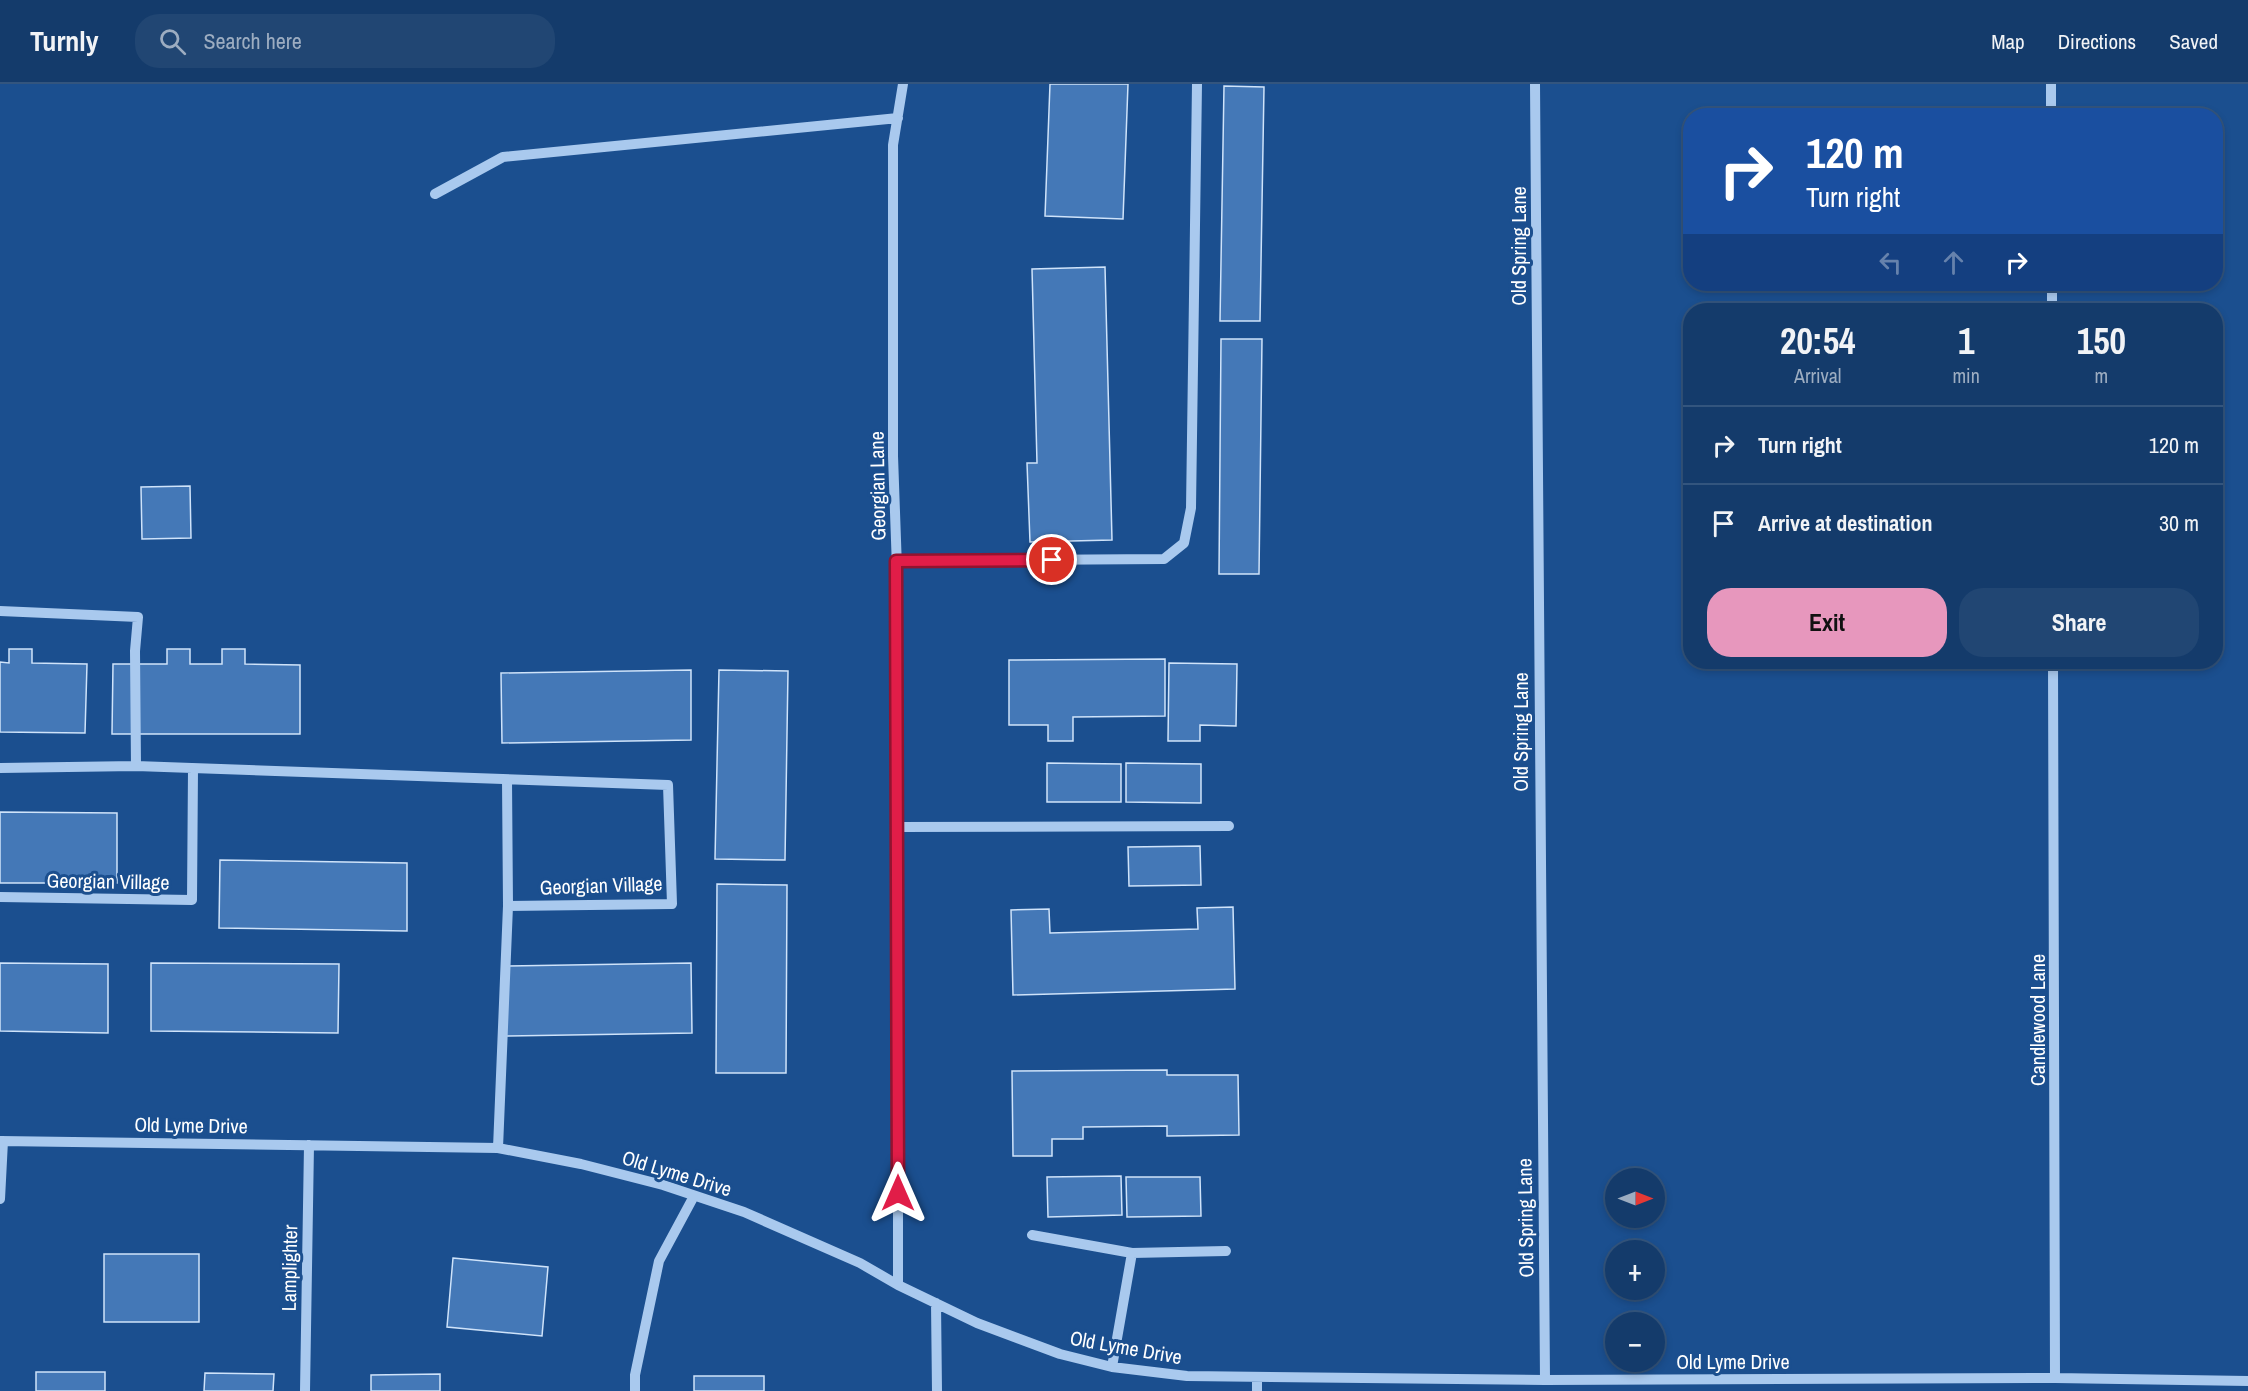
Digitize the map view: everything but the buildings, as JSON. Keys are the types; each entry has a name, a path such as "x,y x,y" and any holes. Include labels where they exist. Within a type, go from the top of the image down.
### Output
{"street":[{"name":"Georgian Lane","path":"898,1285 894,145 903,84"},
{"path":"896,561 1164,560 1184,543 1191,508 1197,84"},
{"name":"Old Spring Lane","path":"1535,84 1545,1380"},
{"path":"2051,84 2051,108"},
{"path":"435,194 503,157 898,118"},
{"path":"0,611 138,617 135,651 136,766"},
{"name":"Candlewood Lane","path":"2054,669 2055,1378"},
{"name":"Georgian Village","path":"0,768 136,766 668,785 672,904 508,906"},
{"name":"Georgian Village","path":"0,897 192,900 193,769"},
{"path":"498,1148 508,906 507,780"},
{"path":"898,827 1228,826"},
{"path":"0,1199 1,1141"},
{"name":"Old Lyme Drive","path":"1,1141 498,1148 581,1164 744,1212 822,1244 898,1285 977,1323 1060,1354 1112,1366 1187,1376 1545,1380 2055,1378 2248,1381"},
{"name":"Lamplighter","path":"305,1391 309,1145"},
{"path":"635,1391 635,1375 659,1261 694,1196"},
{"path":"1032,1235 1132,1253 1226,1251"},
{"path":"1112,1366 1132,1253"},
{"path":"936,1303 937,1391"},
{"path":"1257,1377 1257,1391"}],"route":[{"path":"898,1193 898,596 896,561 1052,560"}]}
